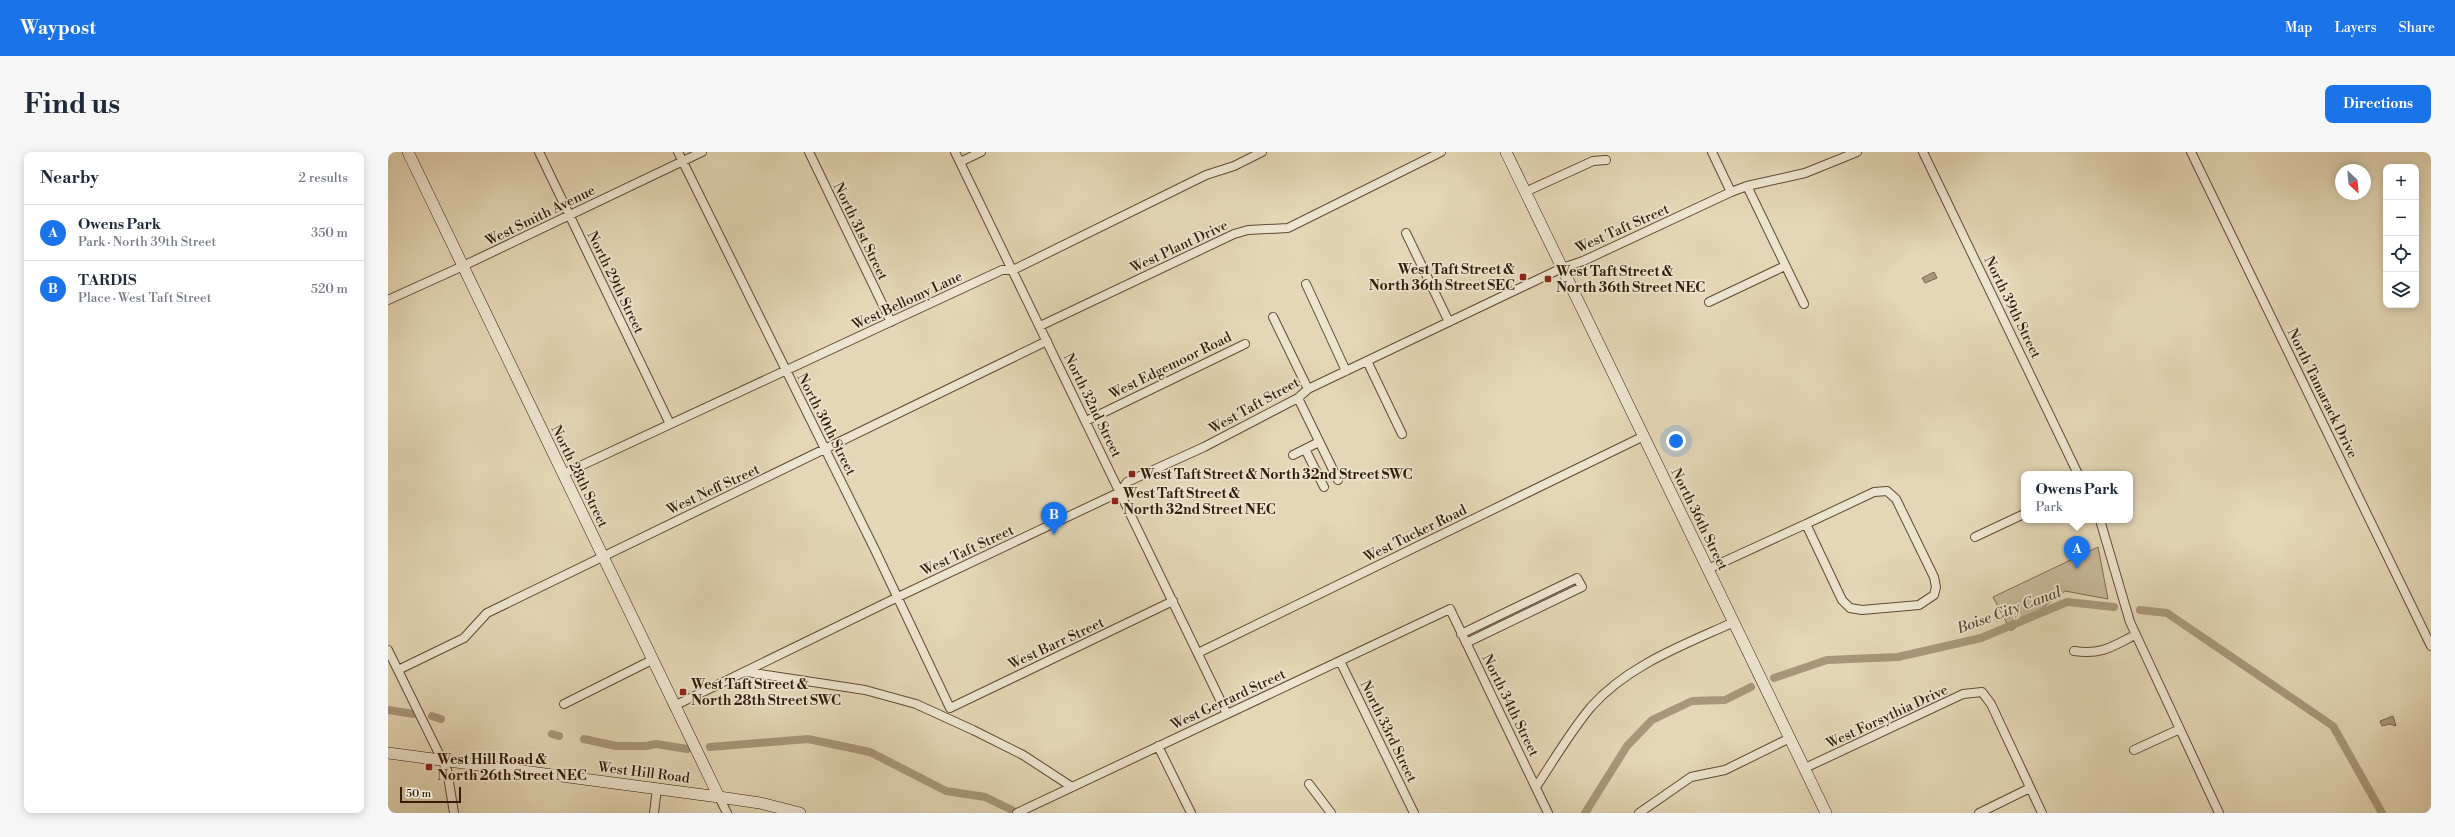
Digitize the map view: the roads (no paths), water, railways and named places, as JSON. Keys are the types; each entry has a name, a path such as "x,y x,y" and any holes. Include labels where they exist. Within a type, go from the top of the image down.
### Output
{"street":[{"name":"North 28th Street","path":"408,152 674,706 727,813"},
{"name":"North 29th Street","path":"539,152 670,424"},
{"name":"North 30th Street","path":"678,152 898,597 950,708"},
{"name":"West Smith Avenue","path":"388,300 570,216 702,152"},
{"name":"North 31st Street","path":"809,152 891,322"},
{"name":"North 32nd Street","path":"955,152 1228,714"},
{"path":"960,162 981,152"},
{"name":"West Bellomy Lane","path":"563,474 1002,270 1013,270 1206,175 1234,166 1262,152"},
{"name":"West Plant Drive","path":"1040,326 1234,234 1248,230 1288,228 1441,152"},
{"name":"North 36th Street","path":"1506,152 1826,813"},
{"path":"1712,152 1731,192"},
{"name":"West Taft Street","path":"674,706 747,672 898,597 1120,492 1127,482 1204,447 1298,398 1308,389 1562,268 1583,261 1731,192 1748,186 1804,173 1858,152"},
{"name":"North 39th Street","path":"1923,152 2077,471"},
{"name":"North Tamarack Drive","path":"2191,152 2431,646"},
{"path":"1525,192 1593,161 1606,160"},
{"path":"1748,186 1804,304"},
{"path":"1406,233 1449,322"},
{"path":"1709,302 1786,266"},
{"path":"1306,284 1346,371"},
{"path":"1273,317 1308,389"},
{"name":"West Neff Street","path":"398,670 464,638 487,613 602,556 826,450 1047,341"},
{"name":"West Edgemoor Road","path":"1086,421 1245,344"},
{"path":"1367,361 1402,434"},
{"path":"1298,398 1338,480"},
{"name":"West Tucker Road","path":"1198,653 1644,436"},
{"path":"1292,455 1319,442"},
{"path":"1305,449 1324,487"},
{"path":"1708,570 1874,492 1887,490 1896,499 1934,577 1936,587 1934,595 1919,605 1862,610 1850,608 1842,600 1806,524"},
{"path":"1975,537 2021,515"},
{"path":"2101,523 2123,603 2135,635 2219,813"},
{"path":"1461,634 1577,578 1582,587 1466,643"},
{"name":"West Barr Street","path":"950,708 1173,601"},
{"name":"North 34th Street","path":"1450,609 1548,813"},
{"name":"West Gerrard Street","path":"1017,813 1450,609"},
{"path":"1536,788 1575,727 1592,706 1620,681 1656,658 1734,622"},
{"path":"2074,651 2092,653 2135,635"},
{"path":"388,650 447,770 454,813"},
{"path":"564,704 652,660"},
{"name":"North 33rd Street","path":"1340,661 1414,813"},
{"path":"747,672 865,690 916,704 1023,756 1072,787"},
{"name":"West Forsythia Drive","path":"1805,768 1963,694 1982,692 1989,700 2030,788"},
{"path":"946,718 950,708"},
{"path":"2134,750 2180,729"},
{"path":"1639,813 1691,777 1725,770 1790,738"},
{"path":"1158,746 1191,813"},
{"name":"West Hill Road","path":"388,753 719,797 760,803 800,813"},
{"path":"1309,784 1331,813"},
{"path":"654,813 657,788"},
{"path":"1979,813 2030,788 2042,813"}],"waterway":[{"name":"Boise City Canal","path":"1774,678 1827,660 1898,657 1981,638 2067,602 2114,607"},
{"name":"Boise City Canal","path":"2140,610 2167,613 2333,726 2382,813"},
{"name":"Boise City Canal","path":"1585,813 1627,746 1652,720 1692,701 1725,700 1751,687"},
{"name":"Boise City Canal","path":"388,710 414,714"},
{"name":"Boise City Canal","path":"432,716 441,719"},
{"name":"Boise City Canal","path":"552,734 559,736"},
{"name":"Boise City Canal","path":"584,739 616,746 646,746 656,744 687,749"},
{"name":"Boise City Canal","path":"710,747 808,739 870,752 946,791 985,797 1012,810"}],"place":[{"name":"West Taft Street & North 36th Street SEC","path":"1523,277"},
{"name":"West Taft Street & North 36th Street NEC","path":"1548,279"},
{"name":"West Taft Street & North 32nd Street SWC","path":"1132,474"},
{"name":"West Taft Street & North 32nd Street NEC","path":"1115,501"},
{"name":"TARDIS","path":"1054,535"},
{"name":"Owens Park","path":"2077,569"},
{"name":"West Taft Street & North 28th Street SWC","path":"683,692"},
{"name":"West Hill Road & North 26th Street NEC","path":"429,767"}]}
